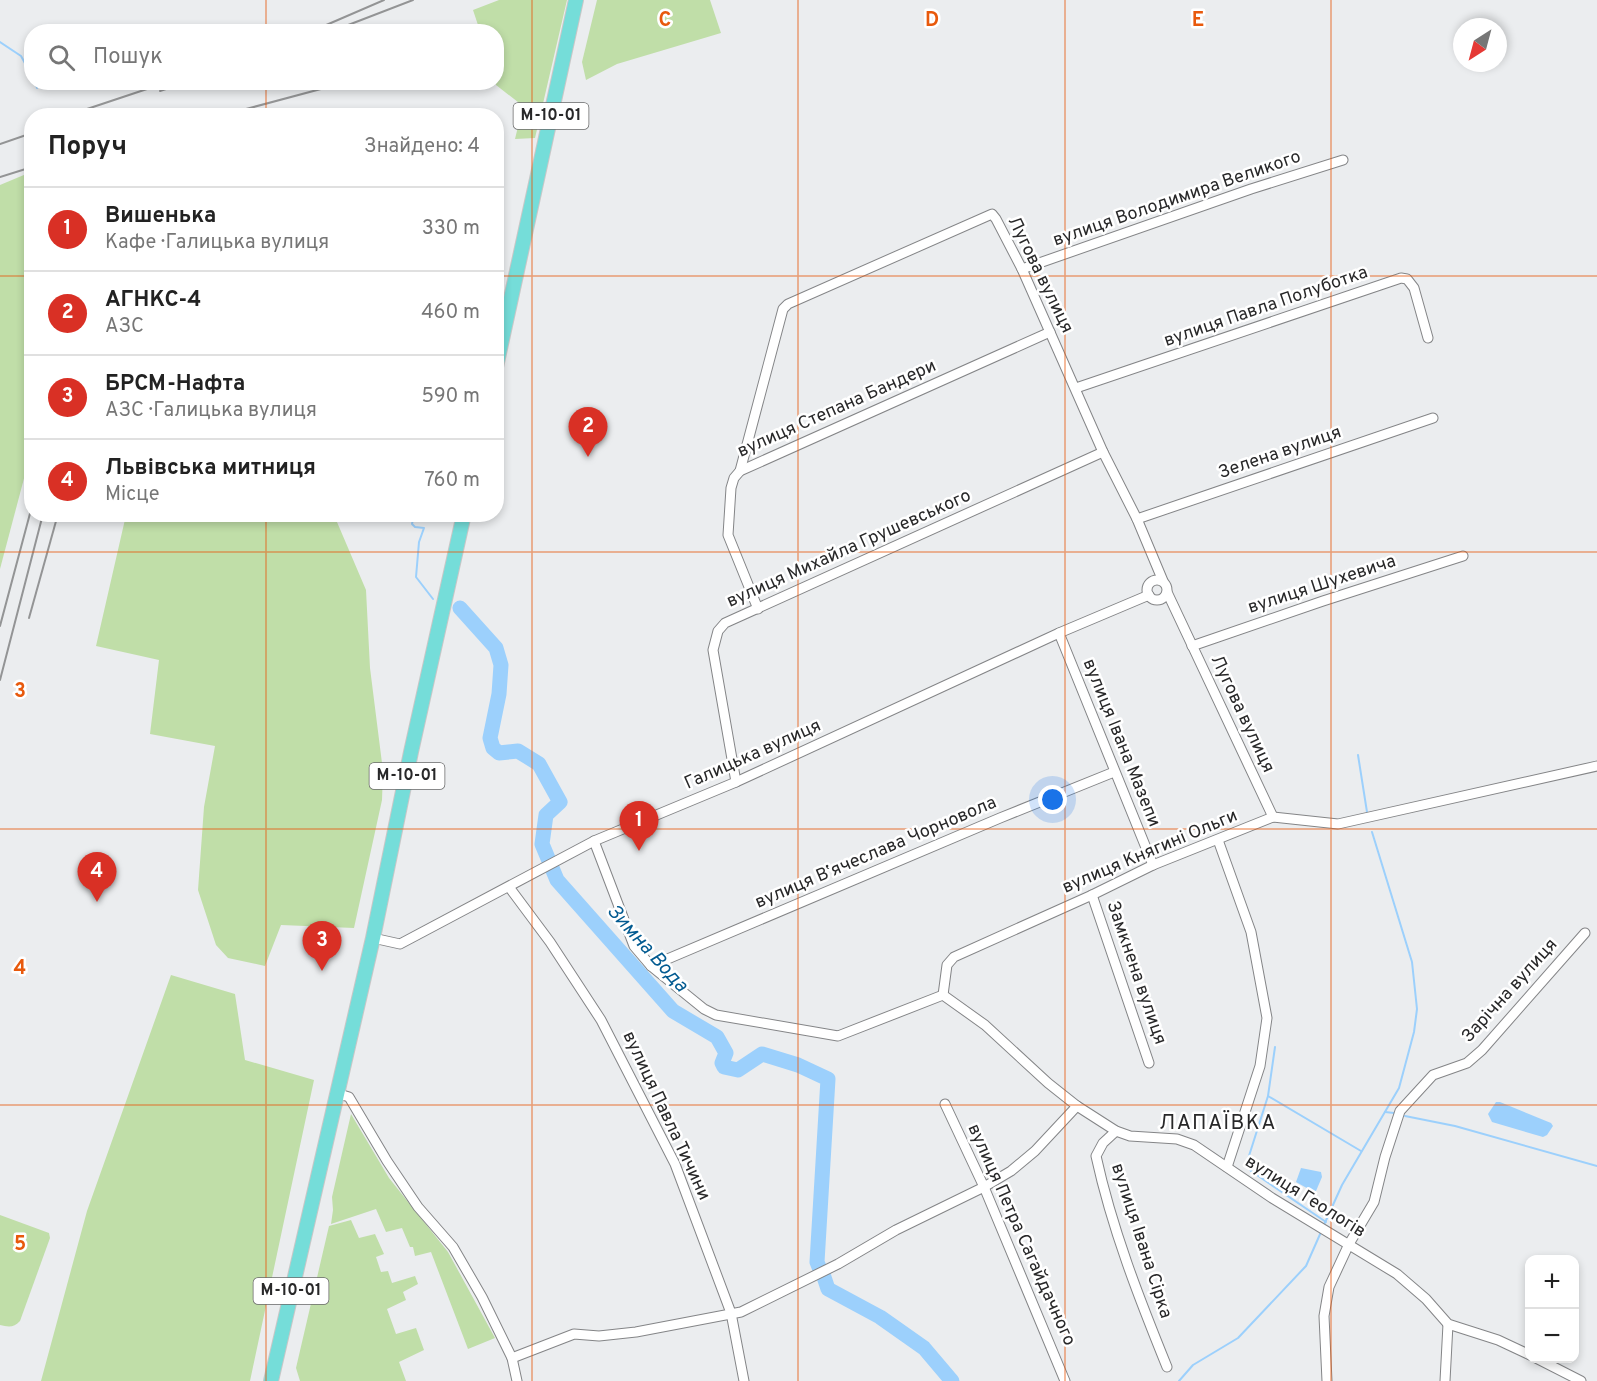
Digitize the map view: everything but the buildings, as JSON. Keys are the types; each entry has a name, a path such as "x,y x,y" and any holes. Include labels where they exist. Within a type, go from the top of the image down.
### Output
{"highway":[{"name":"М-10-01","path":"504,330 576,0"},
{"name":"М-10-01","path":"271,1381 373,938 411,752 462,522"}],"street":[{"name":"вулиця Володимира Великого","path":"1022,269 1251,189 1342,160"},
{"name":"Лугова вулиця","path":"740,471 783,309 788,304 992,214 1022,269 1103,452 1137,519 1163,582"},
{"name":"вулиця Павла Полуботка","path":"1076,388 1401,278 1407,279 1414,288 1428,338"},
{"name":"вулиця Степана Бандери","path":"758,609 728,536 731,488 734,478 740,471 1050,332"},
{"name":"Зелена вулиця","path":"1137,519 1433,418"},
{"name":"вулиця Михайла Грушевського","path":"736,782 713,650 718,631 725,623 1103,452"},
{"name":"вулиця Шухевича","path":"1192,646 1463,556"},
{"path":"1155,580 1163,582 1167,592 1159,599 1149,595 1148,588 1152,582 1155,580"},
{"name":"Лугова вулиця","path":"1167,592 1273,817"},
{"name":"Галицька вулиця","path":"373,938 400,944 594,841 736,782 1059,633 1149,595"},
{"name":"вулиця Івана Мазепи","path":"1059,633 1152,865"},
{"name":"вулиця Княгині Ольги","path":"943,994 947,965 954,957 1092,895 1152,865 1273,817 1338,824 1597,766"},
{"name":"вулиця Вʼячеслава Чорновола","path":"651,966 1114,772"},
{"path":"1218,840 1251,932 1266,1018 1260,1066 1227,1167"},
{"path":"594,841 634,946 651,966 704,1009 716,1015 838,1036 943,994"},
{"name":"вулиця Павла Тичини","path":"509,887 550,942 614,1043 675,1164 731,1313 744,1381"},
{"name":"Замкнена вулиця","path":"1092,895 1149,1062"},
{"name":"Зарічна вулиця","path":"1327,1381 1324,1316 1329,1287 1349,1244 1374,1202 1394,1123 1406,1102 1433,1075 1467,1063 1482,1050 1585,933"},
{"name":"вулиця Геологів","path":"943,994 985,1024 1026,1063 1077,1106 1116,1131 1130,1136 1177,1139 1194,1145 1272,1198 1398,1274 1426,1299 1448,1324"},
{"path":"336,1093 349,1097 387,1161 418,1207 453,1246 483,1297 513,1358 517,1381"},
{"name":"вулиця Петра Сагайдачного","path":"945,1104 984,1187 1065,1381"},
{"path":"513,1358 574,1334 598,1336 636,1332 741,1312 810,1278 896,1230 984,1187 1020,1165 1077,1106"},
{"name":"вулиця Івана Сірка","path":"1116,1131 1103,1143 1096,1156 1120,1241 1167,1367"},
{"path":"1445,1381 1448,1324 1498,1340 1525,1353"},
{"path":"1544,1363 1581,1381"}],"green space":[{"path":"499,0 567,0 535,138 515,139 523,106 502,90 504,24 478,24 473,10"},
{"path":"597,0 710,0 721,33 617,64 586,80 582,62"},
{"path":"24,175 24,478 0,569 0,185"},
{"path":"124,522 337,522 366,590 370,668 383,771 382,800 354,928 281,925 265,966 228,958 216,945 198,890 204,807 215,746 150,734 159,660 96,646"},
{"path":"171,975 235,994 245,1060 314,1080 250,1381 41,1381 87,1211"},
{"path":"351,1114 389,1178 448,1252 495,1338 468,1349 431,1252 415,1256 413,1247 410,1247 402,1228 386,1232 376,1209 331,1224 332,1197"},
{"path":"0,1215 49,1233 50,1238 20,1321 11,1326 0,1325"},
{"path":"351,1220 359,1238 375,1234 384,1254 376,1257 381,1272 388,1271 392,1283 415,1276 418,1284 403,1292 406,1300 387,1309 396,1334 416,1328 424,1350 399,1362 406,1381 300,1381 296,1368 329,1226"}],"water":[{"path":"1496,1102 1551,1123 1553,1126 1543,1137 1492,1122 1488,1114"},
{"path":"1301,1168 1321,1172 1322,1177 1316,1191 1296,1182"}],"waterway":[{"path":"0,42 21,56 24,61"},
{"path":"412,522 415,527 424,528 419,542 416,577 433,599"},
{"name":"Зимна Вода","path":"460,608 496,648 501,665 499,694 490,738 493,748 499,753 518,751 539,764 560,802 546,815 542,844 557,880 673,1011 717,1037 726,1053 722,1063 724,1067 738,1070 762,1054 798,1065 828,1079 817,1262 819,1267"},
{"path":"1358,755 1367,812"},
{"path":"1323,1227 1342,1185 1399,1088 1414,1032 1417,1009 1412,962 1372,832"},
{"path":"1275,1047 1268,1096 1248,1159 1248,1167 1326,1222"},
{"path":"1268,1096 1361,1151"},
{"path":"1385,1112 1394,1113"},
{"path":"1405,1116 1455,1126 1597,1166"},
{"path":"1179,1381 1193,1365 1238,1338 1306,1266 1321,1232"},
{"name":"Зимна Вода","path":"824,1277 828,1289 880,1317 924,1348 952,1381"}],"railway":[{"path":"328,24 384,0"},
{"path":"351,24 413,0"},
{"path":"90,108 144,90"},
{"path":"250,108 317,90"},
{"path":"0,144 24,136"},
{"path":"0,177 24,170"},
{"path":"0,626 28,522"},
{"path":"0,680 41,522"},
{"path":"29,618 56,522"}],"place":[{"name":"АГНКС-4","path":"588,457"},
{"name":"Вишенька","path":"639,851"},
{"name":"Львівська митниця","path":"97,902"},
{"name":"БРСМ-Нафта","path":"322,971"}],"district":[{"name":"ЛАПАЇВКА","path":"1218,1123"}]}
